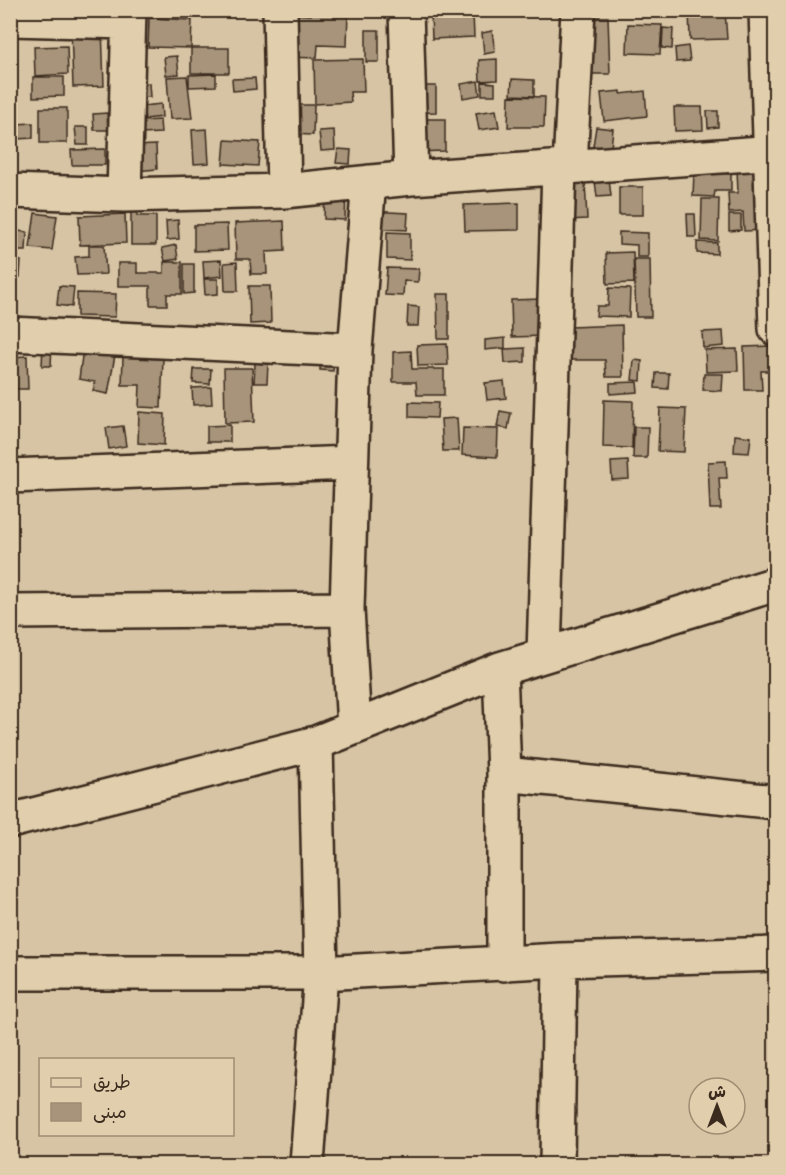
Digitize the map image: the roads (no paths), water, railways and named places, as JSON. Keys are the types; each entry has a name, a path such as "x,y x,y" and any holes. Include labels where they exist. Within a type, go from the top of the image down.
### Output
{"street":[{"path":"280,10 284,191"},
{"path":"406,10 411,178"},
{"path":"544,654 565,167 578,10"},
{"path":"766,10 776,329"},
{"path":"10,19 129,16 124,195"},
{"path":"10,191 124,195 284,191 411,178 772,152"},
{"path":"354,727 347,609 351,463 355,350 369,182"},
{"path":"10,334 355,350"},
{"path":"10,476 351,463"},
{"path":"10,821 316,743 500,669 776,584"},
{"path":"10,612 347,609"},
{"path":"500,669 504,774 504,964"},
{"path":"307,1164 321,974 316,743"},
{"path":"504,774 776,802"},
{"path":"10,973 321,974 560,960 776,954"},
{"path":"557,1164 560,960"}]}
